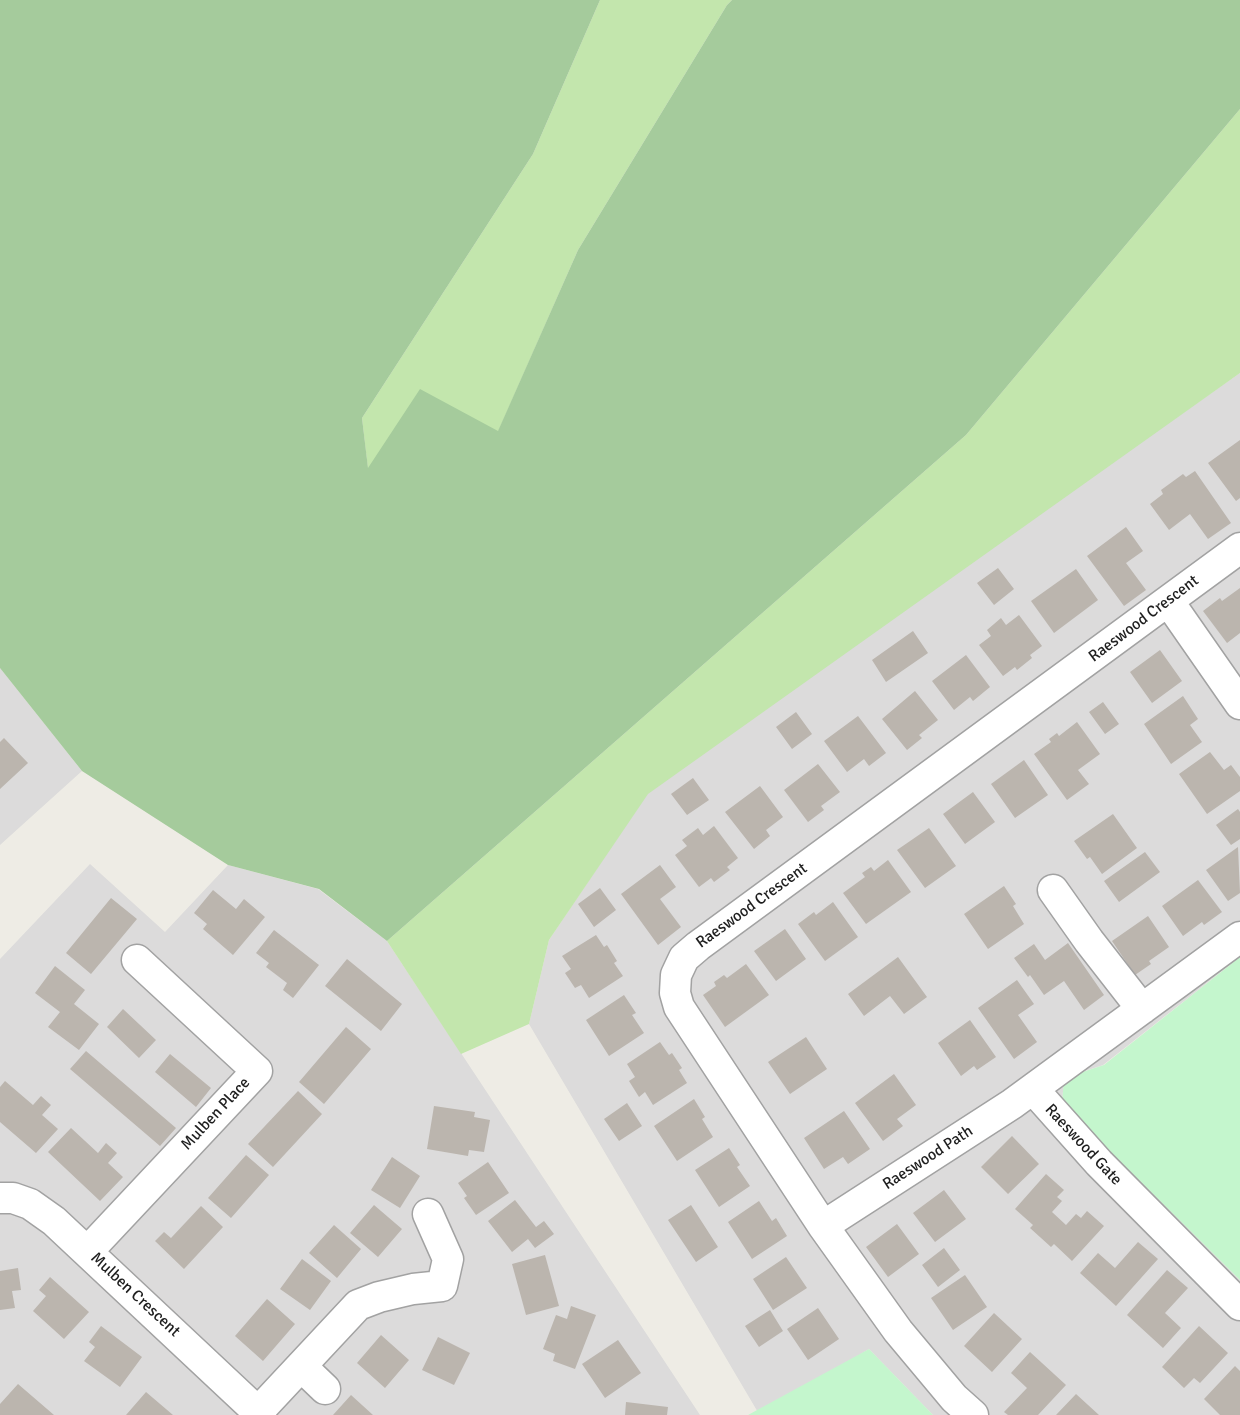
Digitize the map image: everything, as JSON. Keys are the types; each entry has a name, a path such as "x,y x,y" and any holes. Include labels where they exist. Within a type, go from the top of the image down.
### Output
{"street":[{"name":"Raeswood Crescent","path":"973,1415 954,1398 898,1331 823,1226 679,1007 675,993 676,975 684,958 1240,548"},
{"path":"1169,602 1240,704"},
{"path":"1053,890 1142,1009"},
{"name":"Raeswood Gate","path":"1240,937 1033,1089 1100,1163 1240,1305"},
{"name":"Mulben Place","path":"88,1251 257,1071 136,960"},
{"name":"Raeswood Path","path":"823,1226 1033,1089"},
{"name":"Mulben Crescent","path":"0,1198 13,1198 30,1204 54,1221 260,1414 358,1305 413,1288 442,1286 448,1259 428,1214"},
{"path":"301,1366 325,1389"}],"shaded area":[{"path":"1240,373 1240,957 1103,1065 1064,1078 1062,1104 1240,1280 1240,1415 933,1415 869,1349 759,1414 529,1024 549,940 647,794 884,621"},
{"path":"0,668 82,771 0,845"},
{"path":"90,864 165,932 228,865 318,889 387,941 700,1415 0,1415 0,959"}],"green space":[{"path":"0,0 600,0 533,154 362,418 368,468 420,389 498,431 578,250 732,0 1240,0 1240,109 966,435 387,941 319,889 228,865 82,771 0,668"},
{"path":"600,0 732,0 578,250 498,432 368,469 362,418 533,154"},
{"path":"1240,109 1240,373 648,794 549,940 529,1024 461,1054 387,941 966,435"},
{"path":"1240,957 1240,1280 1062,1104 1064,1078 1104,1065"},
{"path":"869,1349 933,1415 748,1415"}],"building":[{"path":"1240,440 1240,498 1236,501 1208,463"},
{"path":"1195,471 1231,523 1208,539 1190,514 1169,530 1150,504 1163,494 1161,490 1183,474 1186,477"},
{"path":"1126,527 1143,551 1126,563 1146,590 1124,606 1087,556"},
{"path":"998,568 1014,589 994,605 977,583"},
{"path":"1076,569 1098,600 1054,633 1031,601"},
{"path":"1240,588 1240,633 1227,643 1203,611 1220,598 1222,601"},
{"path":"1019,615 1042,646 1030,655 1032,658 1017,670 1015,667 1003,676 979,645 991,636 987,630 1001,618 1006,625"},
{"path":"913,631 928,653 886,682 872,660"},
{"path":"1160,650 1182,681 1152,703 1130,672"},
{"path":"966,655 990,687 973,701 970,697 954,710 932,681"},
{"path":"915,691 938,720 919,735 922,738 907,750 882,719"},
{"path":"1183,696 1198,719 1190,725 1202,742 1171,764 1144,724"},
{"path":"1103,702 1119,724 1105,734 1089,712"},
{"path":"796,712 812,734 792,749 776,727"},
{"path":"858,716 886,753 869,766 864,759 847,772 824,741"},
{"path":"1077,722 1100,754 1078,770 1089,784 1067,800 1034,754 1051,742 1049,739 1057,733 1059,736"},
{"path":"4,738 28,763 0,789 0,742"},
{"path":"1210,752 1224,770 1231,765 1240,777 1240,791 1207,814 1179,774"},
{"path":"1024,760 1048,795 1015,818 991,784"},
{"path":"818,764 840,792 821,806 824,810 808,822 784,790"},
{"path":"693,778 709,800 687,815 671,794"},
{"path":"760,786 783,817 766,830 770,836 754,849 725,812"},
{"path":"973,792 995,822 965,844 943,814"},
{"path":"1238,809 1240,839 1231,845 1216,825"},
{"path":"1113,814 1137,848 1102,874 1090,857 1087,859 1074,841"},
{"path":"714,826 738,858 727,867 730,870 714,882 711,878 699,887 675,855 687,846 682,840 698,828 703,835"},
{"path":"929,828 956,866 925,888 897,850"},
{"path":"1238,847 1240,893 1228,901 1206,870"},
{"path":"1145,852 1160,872 1119,902 1104,881"},
{"path":"888,860 911,892 866,924 843,893 865,877 862,873 871,867 874,871"},
{"path":"660,865 676,887 660,899 681,927 658,945 621,894"},
{"path":"1198,880 1222,912 1204,925 1202,922 1183,936 1162,906"},
{"path":"1004,886 1016,904 1013,906 1024,924 988,949 964,914"},
{"path":"600,888 616,910 594,927 578,904"},
{"path":"213,890 236,909 244,899 265,917 233,955 203,929 207,924 194,913"},
{"path":"111,898 137,919 91,974 66,953"},
{"path":"833,902 858,937 825,961 798,924 814,912 816,915"},
{"path":"1148,916 1169,947 1149,961 1151,964 1135,975 1112,941"},
{"path":"785,929 806,959 776,981 754,951"},
{"path":"274,930 319,965 293,998 283,990 287,983 266,967 269,963 256,953"},
{"path":"596,935 604,947 607,945 617,961 614,963 623,976 589,998 581,985 575,988 565,973 571,969 562,956"},
{"path":"1068,943 1104,995 1084,1010 1064,981 1044,995 1014,958 1034,944 1045,960"},
{"path":"898,957 927,997 904,1014 890,996 864,1016 848,994"},
{"path":"347,959 402,1004 381,1031 325,986"},
{"path":"746,964 769,995 725,1027 703,995 716,986 714,982 724,975 727,978"},
{"path":"55,966 85,990 74,1004 99,1024 79,1050 48,1027 60,1012 35,993"},
{"path":"1017,980 1034,1004 1018,1015 1037,1042 1014,1059 978,1008"},
{"path":"624,995 636,1013 632,1015 644,1033 609,1056 586,1020"},
{"path":"123,1009 156,1040 139,1058 107,1027"},
{"path":"970,1020 996,1057 977,1070 974,1066 961,1076 938,1043"},
{"path":"346,1027 371,1049 324,1104 299,1082"},
{"path":"806,1037 827,1069 790,1094 768,1062"},
{"path":"660,1042 669,1055 672,1053 682,1068 679,1070 687,1083 653,1105 645,1092 639,1097 629,1081 635,1077 627,1064"},
{"path":"86,1051 176,1128 160,1146 70,1069"},
{"path":"170,1054 211,1088 196,1107 155,1072"},
{"path":"894,1074 916,1105 897,1119 903,1126 883,1141 855,1103"},
{"path":"5,1081 33,1105 41,1096 51,1105 42,1115 58,1129 36,1153 0,1122 0,1087"},
{"path":"298,1091 322,1114 273,1167 248,1144"},
{"path":"694,1099 713,1137 677,1161 654,1126"},
{"path":"627,1103 642,1126 619,1141 604,1119"},
{"path":"434,1106 475,1112 474,1117 490,1120 484,1152 469,1150 468,1156 427,1149"},
{"path":"844,1111 870,1149 848,1164 843,1157 824,1169 804,1138"},
{"path":"71,1128 98,1153 106,1143 117,1153 108,1163 123,1177 100,1201 48,1152"},
{"path":"1012,1136 1039,1164 1008,1194 981,1167"},
{"path":"729,1148 740,1165 737,1167 750,1186 719,1207 695,1170"},
{"path":"246,1155 269,1175 231,1218 208,1198"},
{"path":"392,1157 420,1176 400,1208 371,1190"},
{"path":"488,1162 509,1193 476,1215 464,1198 467,1196 458,1183"},
{"path":"1046,1174 1064,1190 1057,1197 1062,1201 1052,1212 1066,1225 1076,1214 1081,1218 1087,1211 1104,1226 1072,1261 1054,1244 1051,1247 1030,1228 1033,1225 1015,1209"},
{"path":"944,1190 966,1219 935,1242 913,1213"},
{"path":"515,1200 536,1227 544,1221 554,1234 535,1248 528,1239 512,1252 488,1221"},
{"path":"759,1201 772,1221 776,1218 787,1236 752,1259 728,1222"},
{"path":"374,1205 402,1229 378,1257 350,1233"},
{"path":"691,1205 718,1247 696,1262 668,1220"},
{"path":"201,1206 223,1227 184,1269 155,1241 164,1232 171,1238"},
{"path":"897,1224 919,1254 888,1277 866,1247"},
{"path":"334,1225 361,1249 337,1278 309,1253"},
{"path":"1138,1242 1158,1259 1116,1306 1080,1273 1098,1253 1115,1268"},
{"path":"944,1248 960,1270 938,1287 922,1265"},
{"path":"545,1255 559,1306 526,1315 512,1264"},
{"path":"786,1257 807,1288 773,1310 753,1279"},
{"path":"302,1259 331,1281 310,1310 280,1289"},
{"path":"18,1268 21,1290 12,1291 15,1308 0,1310 0,1271"},
{"path":"1167,1270 1188,1288 1165,1313 1181,1328 1163,1348 1127,1315"},
{"path":"965,1275 987,1307 953,1330 931,1298"},
{"path":"50,1277 89,1312 64,1339 33,1311 46,1296 39,1290"},
{"path":"267,1299 295,1324 263,1361 235,1336"},
{"path":"571,1306 596,1315 575,1369 553,1361 555,1354 543,1349 556,1315 567,1319"},
{"path":"818,1308 839,1339 808,1360 787,1329"},
{"path":"770,1310 783,1331 759,1347 745,1326"},
{"path":"994,1313 1022,1339 992,1372 964,1346"},
{"path":"101,1326 142,1357 120,1387 84,1361 95,1347 89,1342"},
{"path":"1199,1326 1228,1353 1200,1383 1194,1378 1184,1388 1162,1367"},
{"path":"381,1335 409,1360 385,1388 357,1363"},
{"path":"438,1337 470,1353 454,1385 422,1370"},
{"path":"618,1340 641,1373 605,1398 582,1364"},
{"path":"1030,1352 1066,1385 1038,1415 1008,1415 1004,1412 1027,1388 1011,1373"},
{"path":"1235,1366 1240,1371 1240,1415 1220,1415 1204,1399"},
{"path":"18,1384 54,1415 0,1415 0,1404"},
{"path":"146,1392 173,1415 126,1415"},
{"path":"1076,1394 1099,1415 1056,1415"},
{"path":"351,1395 373,1415 333,1415"},
{"path":"626,1402 668,1407 667,1415 625,1415"}]}
